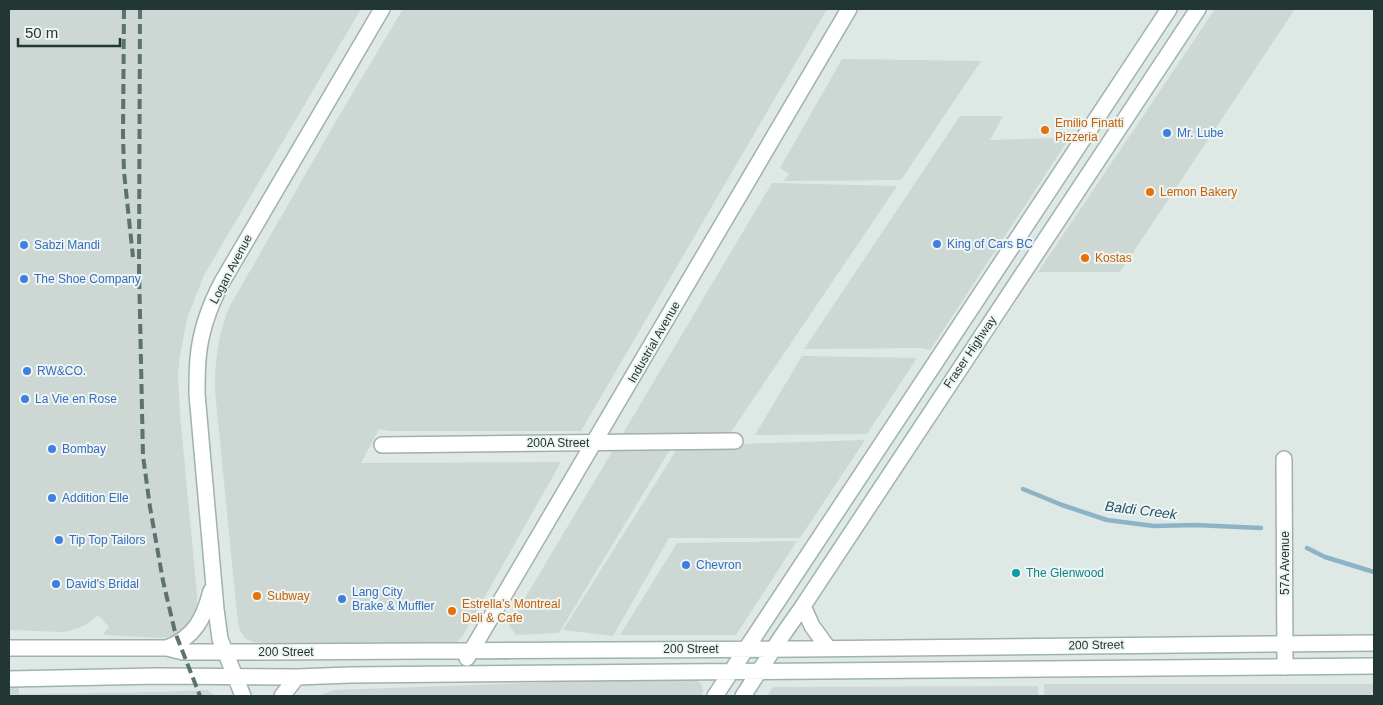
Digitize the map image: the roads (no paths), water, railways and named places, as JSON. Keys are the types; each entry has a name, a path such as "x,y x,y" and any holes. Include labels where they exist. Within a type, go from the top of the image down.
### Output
{"main road":[{"name":"Logan Avenue","path":"244,696 234,676 219,632 213,579 197,394 198,359 203,330 213,299 222,282 382,9"},
{"name":"Industrial Avenue","path":"458,674 849,9"},
{"name":"Fraser Highway","path":"715,696 1169,9"},
{"name":"Fraser Highway","path":"743,696 1198,9"},
{"name":"200A Street","path":"382,446 735,441"},
{"name":"57A Avenue","path":"1284,459 1285,667"},
{"path":"167,648 179,643 197,626 206,609 213,579"},
{"path":"803,606 812,626 828,648"},
{"name":"200 Street","path":"9,648 167,648 183,652 471,651 1374,642"},
{"name":"200 Street","path":"9,680 101,677 297,677 1374,666"},
{"path":"282,696 297,677"}],"waterway":[{"name":"Baldi Creek","path":"1023,489 1062,505 1107,520 1154,526 1195,525 1261,528"},
{"name":"Baldi Creek","path":"1307,548 1325,557 1374,572"}],"railway":[{"path":"124,9 124,172 133,257"},
{"path":"140,9 139,268 143,456 163,581 175,632 200,696"}],"place":[{"name":"Emilio Finatti Pizzeria","path":"1045,130"},
{"name":"Mr. Lube","path":"1167,133"},
{"name":"Lemon Bakery","path":"1150,192"},
{"name":"King of Cars BC","path":"937,244"},
{"name":"Sabzi Mandi","path":"24,245"},
{"name":"Kostas","path":"1085,258"},
{"name":"The Shoe Company","path":"24,279"},
{"name":"RW&CO.","path":"27,371"},
{"name":"La Vie en Rose","path":"25,399"},
{"name":"Bombay","path":"52,449"},
{"name":"Addition Elle","path":"52,498"},
{"name":"Tip Top Tailors","path":"59,540"},
{"name":"Chevron","path":"686,565"},
{"name":"The Glenwood","path":"1016,573"},
{"name":"David's Bridal","path":"56,584"},
{"name":"Subway","path":"257,596"},
{"name":"Lang City Brake & Muffler","path":"342,599"},
{"name":"Estrella's Montreal Deli & Cafe","path":"452,611"}]}
